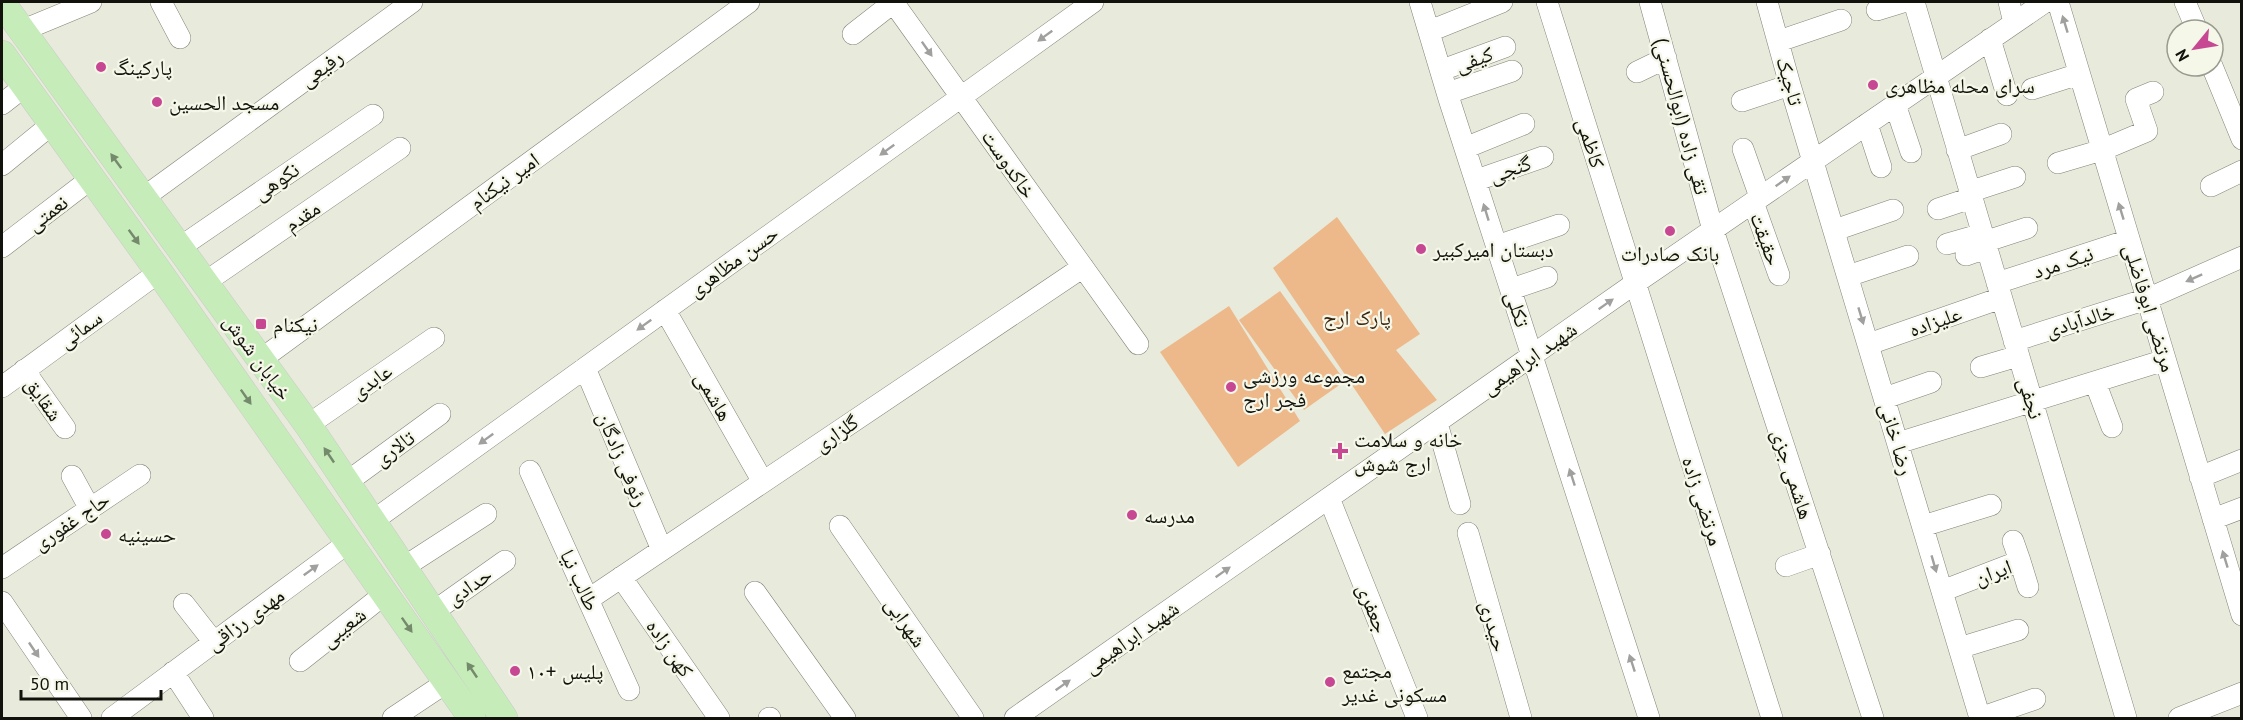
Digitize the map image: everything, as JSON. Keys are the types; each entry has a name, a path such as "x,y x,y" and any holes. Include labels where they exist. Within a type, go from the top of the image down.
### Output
{"main road":[{"name":"خیابان شوش","path":"2,3 308,425 374,520 504,718"},
{"name":"خیابان شوش","path":"2,54 159,272 472,718"}],"street":[{"path":"21,31 91,2"},
{"path":"161,2 180,38"},
{"name":"رفیعی","path":"142,198 412,2"},
{"name":"امیر نیکنام","path":"260,360 749,2"},
{"path":"854,34 894,2"},
{"name":"خاکدوست","path":"894,2 1137,344"},
{"name":"حسن مظاهری","path":"374,520 1093,2"},
{"name":"تکلی","path":"1420,2 1649,718"},
{"path":"1430,31 1502,2"},
{"name":"کاظمی","path":"1547,2 1634,284"},
{"name":"تقی زاده (ابوالحسنی)","path":"1650,2 1713,230"},
{"name":"تاجیک","path":"1767,2 1814,160"},
{"path":"1877,10 1903,2"},
{"path":"1914,2 1935,77"},
{"path":"2009,2 2014,22"},
{"name":"شهید ابراهیمی","path":"1016,718 1634,284 2045,2"},
{"name":"مرتضی ابوفاضلی","path":"2058,2 2241,615"},
{"path":"2185,2 2192,18"},
{"path":"1779,41 1841,20"},
{"path":"1990,39 2007,94"},
{"name":"کیفی","path":"1442,70 1505,47"},
{"path":"1637,72 1666,58"},
{"path":"1448,93 1512,71"},
{"path":"2032,89 2079,74"},
{"name":"نجفی","path":"1935,77 2126,718"},
{"path":"2217,78 2241,139"},
{"path":"1742,101 1790,85"},
{"path":"2,104 24,86"},
{"path":"2058,163 2102,150 2147,131 2136,99 2154,92"},
{"path":"1895,104 1911,152"},
{"name":"نکوهی","path":"179,248 374,115"},
{"path":"1867,123 1881,167"},
{"path":"2,165 52,124"},
{"path":"1465,147 1524,124"},
{"path":"1957,150 2001,134"},
{"name":"مقدم","path":"204,283 400,148"},
{"path":"1743,149 1756,200"},
{"name":"گنجی","path":"1477,180 1543,157"},
{"name":"رضا خانی","path":"1814,160 1980,718"},
{"path":"2211,186 2241,171"},
{"path":"1938,209 2015,177"},
{"name":"نعمتی","path":"2,247 92,178"},
{"name":"حقیقت","path":"1756,200 1779,275"},
{"path":"1835,230 1893,210"},
{"path":"1497,246 1559,225"},
{"path":"1947,244 1984,241 2027,228"},
{"name":"هاشمی جزی","path":"1713,230 1873,718"},
{"name":"نیک مرد","path":"1999,291 2129,240"},
{"path":"1966,255 1984,241"},
{"path":"1848,276 1908,256"},
{"name":"خالدآبادی","path":"1981,367 2016,348 2147,299 2241,257"},
{"name":"گلزاری","path":"589,598 1083,267"},
{"name":"سمائی","path":"2,387 159,272"},
{"path":"1512,289 1547,276"},
{"name":"مرتضی زاده","path":"1634,284 1772,718"},
{"name":"علیزاده","path":"1869,344 1999,291"},
{"name":"هاشمی","path":"664,310 763,482"},
{"name":"عابدی","path":"308,425 434,338"},
{"path":"1898,443 2165,360"},
{"name":"رئوفی زادگان","path":"585,368 662,550"},
{"name":"شقایق","path":"24,370 65,428"},
{"path":"1885,398 1931,382"},
{"path":"2096,382 2112,427"},
{"name":"تالاری","path":"347,482 440,414"},
{"path":"1437,423 1460,504"},
{"path":"2200,477 2241,460"},
{"name":"طالب نیا","path":"530,471 629,690"},
{"name":"حاج غفوری","path":"2,568 140,475"},
{"path":"72,477 90,509"},
{"name":"جعفری","path":"1329,498 1417,718"},
{"path":"1923,526 1991,505"},
{"path":"2212,519 2241,508"},
{"path":"404,567 486,514"},
{"name":"شهرابی","path":"840,526 973,718"},
{"name":"حیدری","path":"1468,533 1521,718"},
{"path":"2013,541 2020,561"},
{"name":"مهدی رزاقی","path":"112,718 349,542"},
{"path":"1786,566 1820,554"},
{"name":"حدادی","path":"433,612 505,561"},
{"name":"ایران","path":"1942,591 2020,561 2028,587"},
{"name":"کهن زاده","path":"621,578 719,718"},
{"path":"755,592 845,718"},
{"name":"شعیبی","path":"300,661 386,593"},
{"path":"184,604 213,641"},
{"path":"3,606 81,718"},
{"path":"1959,648 2018,630"},
{"path":"173,672 203,718"},
{"path":"393,718 447,682"},
{"path":"2189,716 2241,693"},
{"path":"1980,718 2035,699"}],"green space":[{"name":"پارک ارج","path":"1337,217 1420,334 1396,350 1437,400 1385,434 1273,268"},
{"path":"1280,291 1345,381 1304,410 1239,320"},
{"name":"مجموعه ورزشی فجر ارج","path":"1229,306 1300,421 1238,467 1160,352"}],"place":[{"name":"پارکینگ","path":"101,67"},
{"name":"سرای محله مظاهری","path":"1873,85"},
{"name":"مسجد الحسین","path":"157,102"},
{"name":"بانک صادرات","path":"1670,231"},
{"name":"دبستان امیرکبیر","path":"1421,249"},
{"name":"نیکنام","path":"261,324"},
{"name":"مجموعه ورزشی فجر ارج","path":"1231,387"},
{"name":"خانه و سلامت ارج شوش","path":"1340,451"},
{"name":"مدرسه","path":"1132,515"},
{"name":"حسینیه","path":"106,534"},
{"name":"پلیس +۱۰","path":"515,671"},
{"name":"مجتمع مسکونی غدیر","path":"1330,682"}]}
